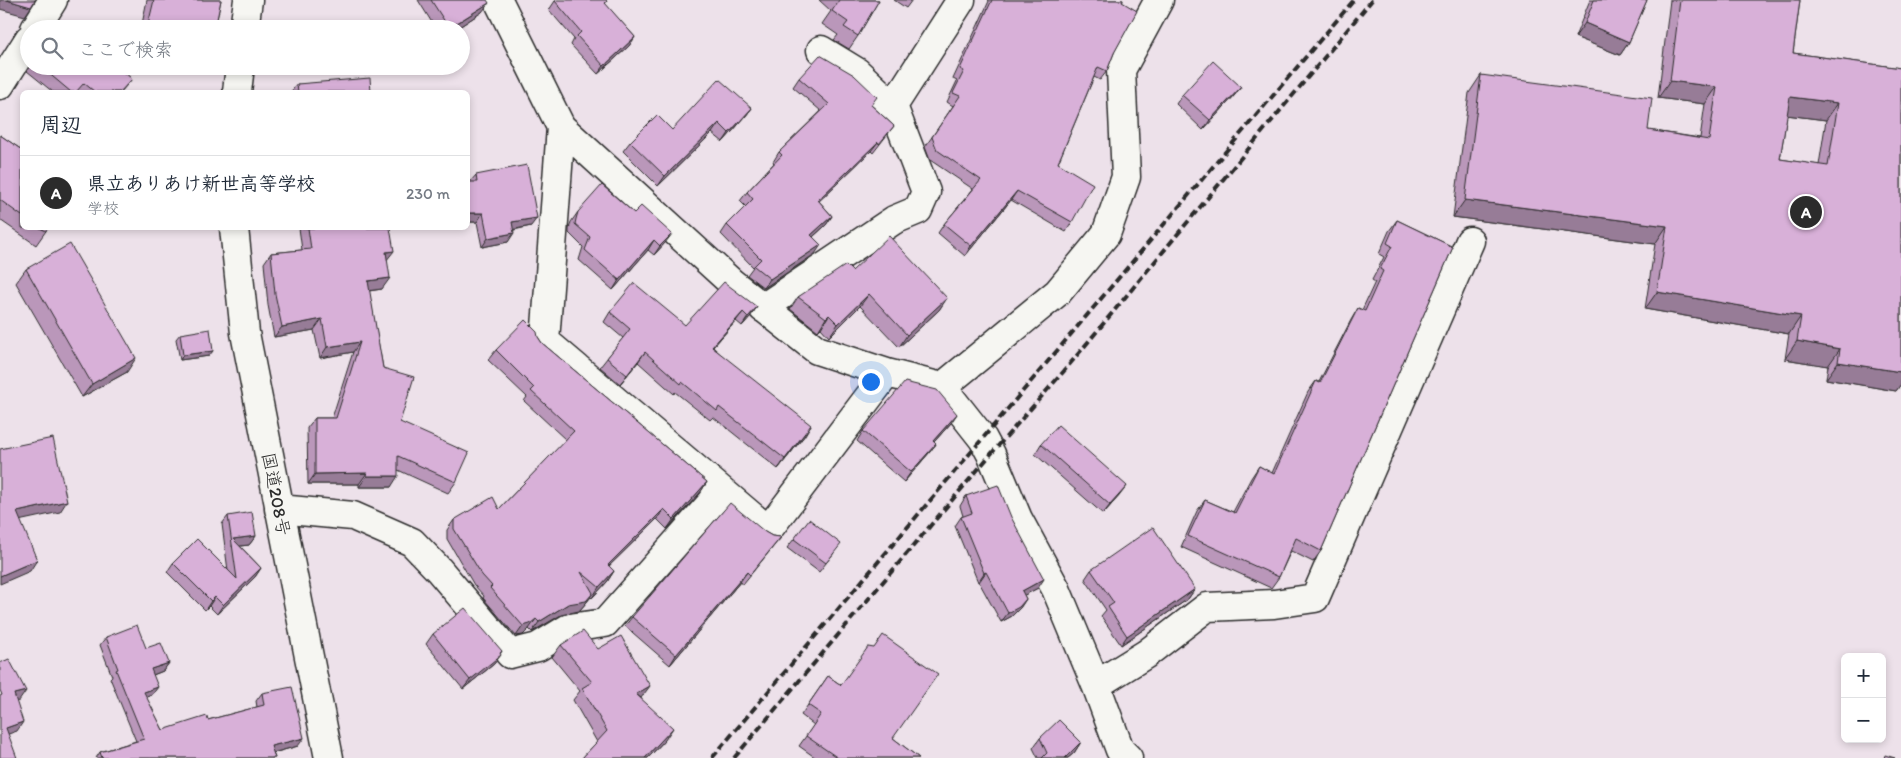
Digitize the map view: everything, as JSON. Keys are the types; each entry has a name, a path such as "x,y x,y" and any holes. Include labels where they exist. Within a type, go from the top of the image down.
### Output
{"main road":[{"path":"41,20 53,0"},
{"path":"245,20 248,0"},
{"path":"498,0 560,127 732,283 817,350 887,373 942,387 983,439 991,454 1018,518 1056,589 1096,685 1120,750 1128,758"},
{"path":"893,106 961,0"},
{"path":"942,387 1058,292 1106,234 1126,176 1121,70 1158,0"},
{"path":"763,308 894,220 918,210 926,192 893,106 857,72 821,50"},
{"path":"0,85 20,53"},
{"path":"237,90 239,75"},
{"path":"560,127 545,340 721,492 768,530 887,373"},
{"name":"国道208号","path":"234,230 245,333 329,758"},
{"path":"1096,685 1146,654 1207,607 1274,604 1315,598 1470,241"},
{"path":"279,509 353,516 412,542 439,570 510,654 538,647 569,628 605,623 721,492"}],"building":[{"path":"7,0 35,0 31,7"},
{"path":"154,0 221,0 217,20 149,20"},
{"path":"431,0 487,0 489,3 462,20 444,20"},
{"path":"606,0 605,3 635,37 604,66 577,36 581,32 555,1"},
{"path":"839,0 879,0 858,36 844,27 848,22 832,11"},
{"path":"992,0 1123,0 1122,2 1137,11 1114,53 1107,71 1098,67 1058,163 1093,184 1072,222 1017,191 971,246 944,224 981,180 937,150 932,137 960,96 953,93 964,71 960,69"},
{"path":"1594,0 1647,0 1629,42 1585,23"},
{"path":"1680,0 1800,0 1793,53 1901,68 1901,372 1838,362 1840,349 1797,341 1801,316 1657,292 1667,226 1465,200 1481,75 1652,98 1648,130 1709,140 1717,87 1670,81","holes":["1790,97 1838,103 1828,166 1780,159"]},
{"path":"820,55 854,75 877,97 871,105 894,126 879,144 878,142 818,200 832,216 811,235 821,245 770,279 754,266 761,259 727,225 753,199 747,192 782,155 779,152 829,104 799,78"},
{"path":"1213,61 1241,87 1210,120 1182,95"},
{"path":"51,75 127,75 132,79 122,90 93,90 84,83 78,90 69,90"},
{"path":"370,78 371,90 298,90 297,84"},
{"path":"719,79 752,108 729,133 719,123 665,176 630,142 657,115 672,130"},
{"path":"0,135 20,149 20,215 0,200"},
{"path":"527,165 537,218 512,222 514,233 488,238 483,213 470,213 470,182 477,182 476,175"},
{"path":"602,185 634,213 641,206 672,234 660,246 654,240 619,280 585,250 590,237 575,224 578,212"},
{"path":"1397,220 1453,247 1321,551 1296,538 1279,577 1188,536 1205,500 1235,513 1259,466 1274,474 1316,381 1320,383 1358,308 1365,311 1383,271 1380,269 1392,246 1387,243"},
{"path":"308,230 390,230 394,251 386,252 390,278 368,281 383,368 414,377 400,422 469,453 456,482 398,456 398,476 367,476 367,473 315,474 315,418 336,418 360,342 327,347 322,319 282,327 275,294 271,253 311,249"},
{"path":"889,236 947,298 907,335 869,294 838,324 829,315 826,318 798,297 846,265 852,271"},
{"path":"70,244 136,358 92,384 26,269"},
{"path":"724,282 757,307 748,317 743,312 712,347 811,425 785,459 719,407 717,411 682,382 681,384 645,352 627,375 607,358 630,329 610,312 634,283 685,325"},
{"path":"525,320 537,332 542,343 707,482 674,519 664,509 608,565 614,571 599,587 581,572 593,593 586,601 568,604 539,622 536,619 530,624 523,626 490,588 492,586 482,575 454,529 454,520 493,497 499,509 574,431 531,391 534,388 496,350"},
{"path":"210,329 213,351 183,355 180,334"},
{"path":"905,382 937,390 957,414 933,441 936,444 911,472 863,431"},
{"path":"1058,425 1127,486 1110,505 1041,444"},
{"path":"53,438 67,501 17,512 37,560 0,576 0,449"},
{"path":"998,485 1011,517 1044,579 1022,591 1026,599 1019,607 1008,613 986,572 984,573 961,517 972,513 966,496"},
{"path":"730,503 765,532 772,536 781,537 750,575 747,572 676,655 632,617"},
{"path":"252,512 256,536 233,539 261,568 223,605 215,597 211,601 173,563 197,539 237,579 228,516"},
{"path":"809,519 841,544 826,563 794,539"},
{"path":"1153,527 1195,589 1127,636 1108,607 1114,603 1091,570"},
{"path":"465,608 502,651 501,655 470,680 433,634"},
{"path":"137,625 146,648 161,643 169,663 151,669 158,687 144,692 163,730 207,716 208,720 264,705 262,693 292,687 304,738 271,746 275,758 102,758 100,752 144,739 116,670 118,669 106,637"},
{"path":"583,631 598,649 621,636 650,686 636,694 673,728 645,758 582,758 607,731 582,688 592,682 561,645"},
{"path":"883,635 938,674 893,738 919,758 838,758 806,736 821,714 808,705 828,676 841,685 868,647 874,648"},
{"path":"9,659 26,691 14,694 23,722 6,728 17,758 0,758 0,696 2,695 0,690 0,663"},
{"path":"1059,720 1081,742 1065,758 1042,758 1047,753 1040,738"},
{"path":"1885,755 1895,758 1884,758"}],"railway":[{"path":"712,758 1354,0"},
{"path":"734,758 991,454 1064,371 1372,0"}],"place":[{"name":"県立ありあけ新世高等学校","path":"1806,212"}]}
